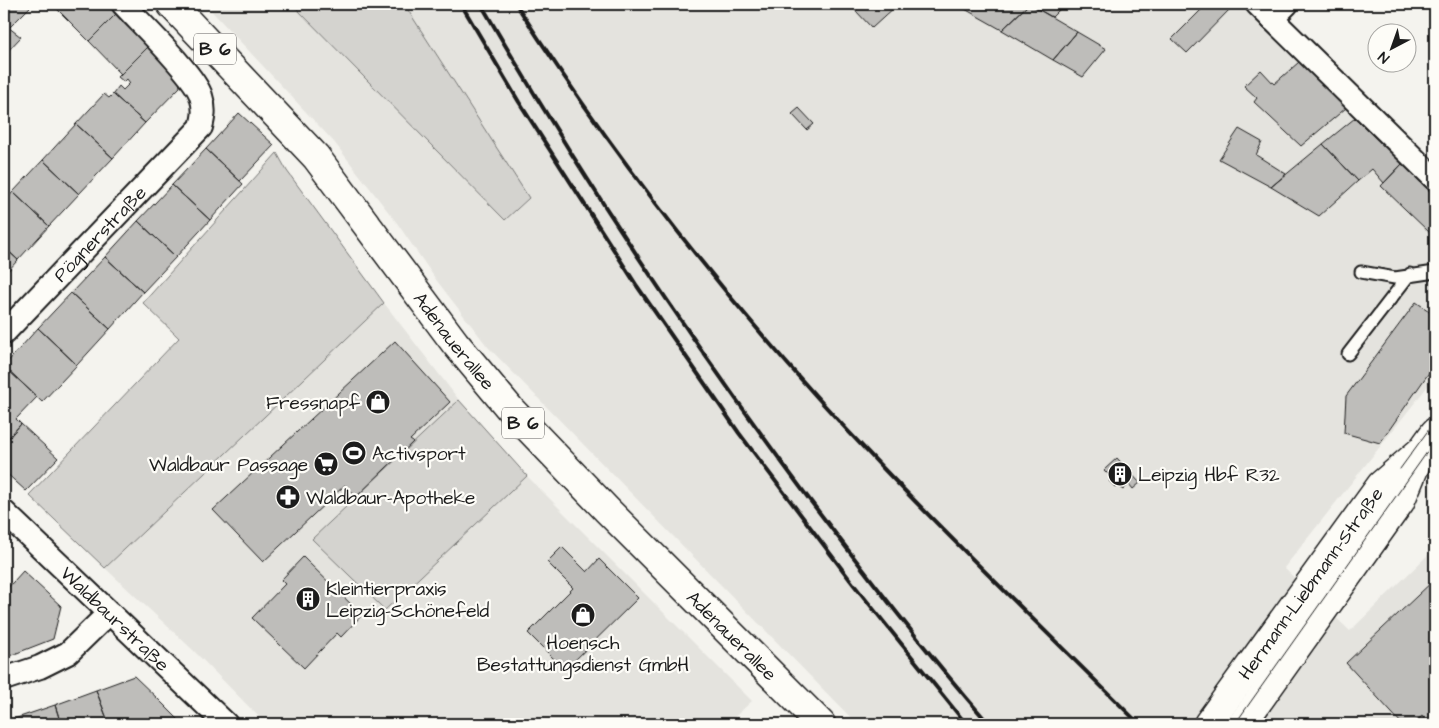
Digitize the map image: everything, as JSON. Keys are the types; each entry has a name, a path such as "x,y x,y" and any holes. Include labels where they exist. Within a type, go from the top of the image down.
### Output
{"main road":[{"name":"Adenauerallee","path":"171,4 316,157 455,343 511,410 607,510 821,724"},
{"name":"Hermann-Liebmann-Straße","path":"1242,724 1381,485 1428,441"},
{"name":"Hermann-Liebmann-Straße","path":"1208,724 1321,586 1400,502 1428,441"}],"street":[{"name":"Pögnerstraße","path":"4,334 201,127 205,114 201,94 182,68 123,4"},
{"path":"1272,9 1435,179"},
{"name":"Waldbaurstraße","path":"4,512 226,724"},
{"path":"4,679 40,667 68,653 109,613"}],"lane":[{"path":"1361,272 1395,278 1410,274 1435,272"},
{"path":"1348,354 1410,274"},
{"path":"1216,724 1321,586"}],"shaded area":[{"path":"205,4 292,4 505,220 529,198 404,4 1244,4 1435,193 1435,377 1284,568 1350,631 1435,548 1435,724 857,724 488,347 437,281 397,223 334,142"},
{"path":"292,4 404,4 529,198 505,220"},
{"path":"277,153 287,171 384,303 105,568 29,495 179,338 143,303"},
{"path":"384,303 459,400 527,476 752,701 727,724 266,724 193,650 105,568"},
{"path":"459,400 527,476 385,610 312,539"}],"building":[{"path":"4,4 33,4 10,27 4,24"},
{"path":"60,4 110,4 118,12 89,41 56,8"},
{"path":"862,4 894,4 896,6 872,28 855,10"},
{"path":"956,4 1029,4 1002,30"},
{"path":"1029,4 1077,32 1053,60 1002,30"},
{"path":"1029,4 1065,4 1052,17"},
{"path":"1207,4 1226,4 1231,8 1187,53 1172,39"},
{"path":"118,12 150,45 121,74 89,41"},
{"path":"4,24 21,37 4,55"},
{"path":"1077,32 1106,49 1083,77 1053,60"},
{"path":"150,45 178,74 180,87 145,123 113,94 119,86 123,90 130,83 127,79 124,82 118,77"},
{"path":"1299,62 1346,108 1301,146 1254,102 1257,98 1244,86 1261,70 1274,84"},
{"path":"104,94 109,98 113,94 145,123 113,158 76,124"},
{"path":"799,108 814,124 807,130 792,114"},
{"path":"239,113 274,145 240,181 206,149"},
{"path":"1355,118 1402,164 1384,183 1372,169 1358,181 1323,144"},
{"path":"76,124 113,158 79,194 43,160"},
{"path":"1239,129 1262,142 1256,155 1286,174 1271,187 1219,159"},
{"path":"1323,144 1358,181 1319,216 1271,187"},
{"path":"206,149 243,184 210,220 172,185"},
{"path":"43,160 79,194 49,226 13,192"},
{"path":"1402,164 1435,196 1435,228 1430,233 1381,186"},
{"path":"172,185 210,220 176,257 138,221"},
{"path":"13,192 49,226 18,260 4,247 4,202"},
{"path":"138,221 176,257 143,292 105,257"},
{"path":"4,247 18,260 4,275"},
{"path":"105,257 143,292 110,329 71,293"},
{"path":"71,293 110,329 77,365 38,328"},
{"path":"1416,302 1435,315 1435,364 1380,443 1344,433 1346,396"},
{"path":"38,328 77,365 42,402 4,366"},
{"name":"Waldbaur Passage","path":"395,341 450,402 410,440 413,442 356,497 345,485 263,562 213,510"},
{"path":"4,366 37,397 16,419 21,424 4,443"},
{"path":"21,424 58,458 26,491 4,471 4,443"},
{"name":"Leipzig Hbf R32","path":"1117,458 1140,483 1133,489 1129,484 1123,490 1118,486 1116,488 1109,481 1112,478 1104,470"},
{"name":"Hoensch Bestattungsdienst GmbH","path":"562,547 587,572 599,559 638,598 565,670 528,633 573,588 547,562"},
{"name":"Kleintierpraxis Leipzig-Schönefeld","path":"303,557 362,615 341,637 337,633 304,668 252,618 285,584 281,580"},
{"path":"23,571 61,606 53,639 4,658 4,616 6,615 4,613 4,592"},
{"path":"1435,579 1435,724 1429,724 1422,716 1413,724 1402,724 1346,663"},
{"path":"134,676 183,724 109,724 96,690"},
{"path":"96,690 109,724 61,724 55,705"},
{"path":"55,705 61,724 12,724 11,720"}],"tram line":[{"path":"1400,469 1435,421"},
{"path":"1235,724 1435,441"}],"railway":[{"path":"461,4 519,102 637,286 739,433 854,585 966,724"},
{"path":"481,4 597,194 721,379 853,556 989,724"},
{"path":"516,4 642,186 782,358 913,499 1139,724"}],"place":[{"name":"Fressnapf","path":"378,402"},
{"name":"Activsport","path":"354,453"},
{"name":"Waldbaur Passage","path":"326,464"},
{"name":"Leipzig Hbf R32","path":"1120,474"},
{"name":"Waldbaur-Apotheke","path":"288,497"},
{"name":"Kleintierpraxis Leipzig-Schönefeld","path":"308,599"},
{"name":"Hoensch Bestattungsdienst GmbH","path":"583,615"}]}
